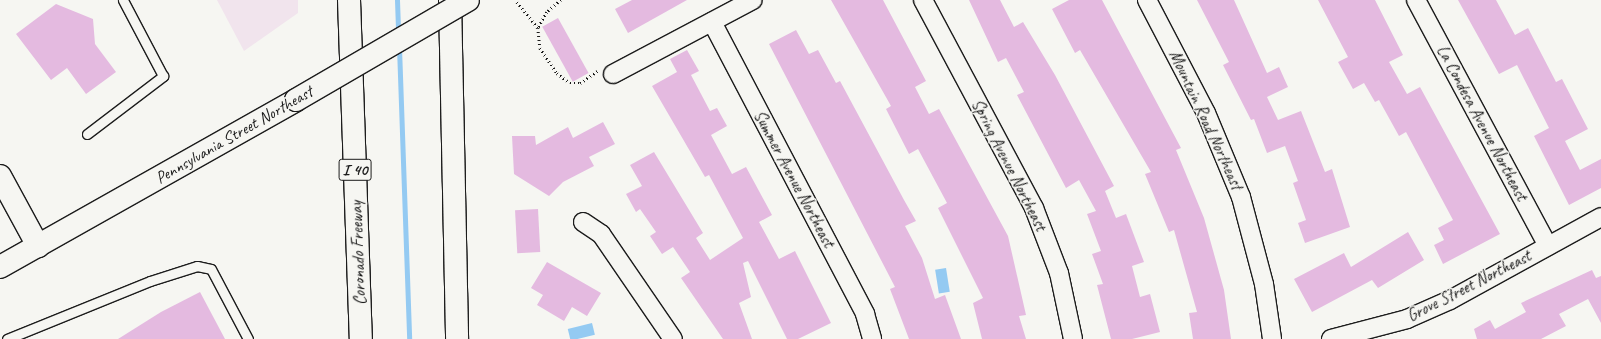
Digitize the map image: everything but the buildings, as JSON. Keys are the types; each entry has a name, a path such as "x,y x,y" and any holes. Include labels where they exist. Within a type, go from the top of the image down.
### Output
{"main road":[{"name":"Coronado Freeway","path":"349,0 361,339"},
{"path":"450,0 457,339"},
{"name":"Pennsylvania Street Northeast","path":"0,267 296,100 468,0"},
{"path":"0,176 38,246"}],"street":[{"path":"607,71 712,22 753,0"},
{"name":"Spring Avenue Northeast","path":"923,0 1034,208 1059,273 1073,339"},
{"name":"Mountain Road Northeast","path":"1147,0 1206,113 1241,197 1264,284 1272,339"},
{"name":"La Condesa Avenue Northeast","path":"1416,0 1548,246"},
{"name":"Summer Avenue Northeast","path":"712,22 865,314 872,339"},
{"name":"Grove Street Northeast","path":"1331,339 1407,319 1450,300 1601,217"},
{"path":"583,222 600,234 673,339"}],"lane":[{"path":"87,134 163,76 123,0"},
{"path":"7,339 150,280 197,266 211,270 248,339"}],"path":[{"path":"538,28 547,12 561,0"},
{"path":"517,2 538,28 540,48 557,73 570,83 580,82 607,71"}],"shaded area":[{"path":"217,0 298,0 298,13 244,51"}],"water":[{"path":"946,268 950,292 939,293 935,270"},
{"path":"592,323 595,335 577,339 570,339 568,329"}],"waterway":[{"path":"397,0 398,33"},
{"path":"399,47 409,339"}]}
